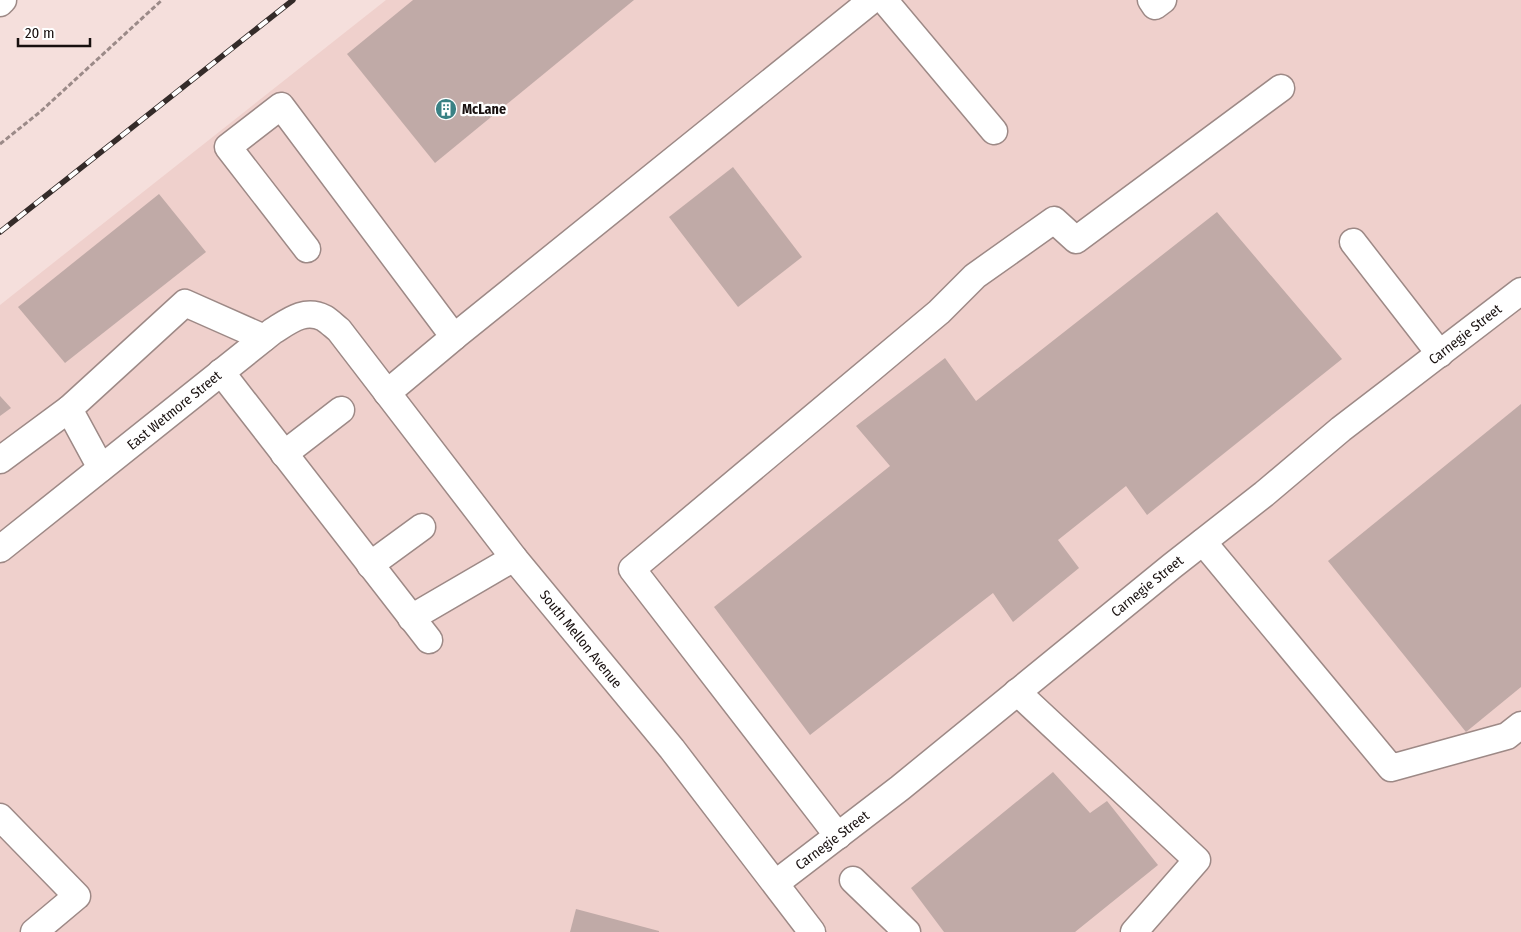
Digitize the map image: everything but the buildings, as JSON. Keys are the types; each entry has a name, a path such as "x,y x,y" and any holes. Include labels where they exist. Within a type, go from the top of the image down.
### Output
{"street":[{"path":"0,3 3,0"},
{"path":"388,393 454,337 872,0"},
{"path":"884,0 994,131"},
{"path":"1151,0 1156,6 1163,0"},
{"path":"838,836 632,569 931,318 975,276 1054,220 1076,240 1281,88"},
{"path":"308,250 228,146 281,106 454,337"},
{"path":"1353,242 1440,354"},
{"name":"Carnegie Street","path":"776,884 900,788 1342,429 1521,291"},
{"path":"0,460 69,409 184,302 264,338"},
{"name":"East Wetmore Street","path":"0,549 264,338 298,316 311,314 323,318 339,330 351,346"},
{"name":"South Mellon Avenue","path":"351,346 514,558 672,750 812,932"},
{"path":"222,372 429,640"},
{"path":"69,409 101,468"},
{"path":"284,454 341,410"},
{"path":"370,565 422,527"},
{"path":"1202,542 1391,768 1508,736 1521,725"},
{"path":"411,618 514,558"},
{"path":"1017,692 1197,860 1134,932"},
{"path":"0,817 77,896 34,932"},
{"path":"854,880 907,932"},
{"path":"784,932 794,908"}],"path":[{"path":"0,144 40,112 162,0"}],"shaded area":[{"path":"386,0 1521,0 1521,932 0,932 0,305"}],"railway":[{"path":"0,232 293,0"}],"place":[{"name":"McLane","path":"446,109"}]}
